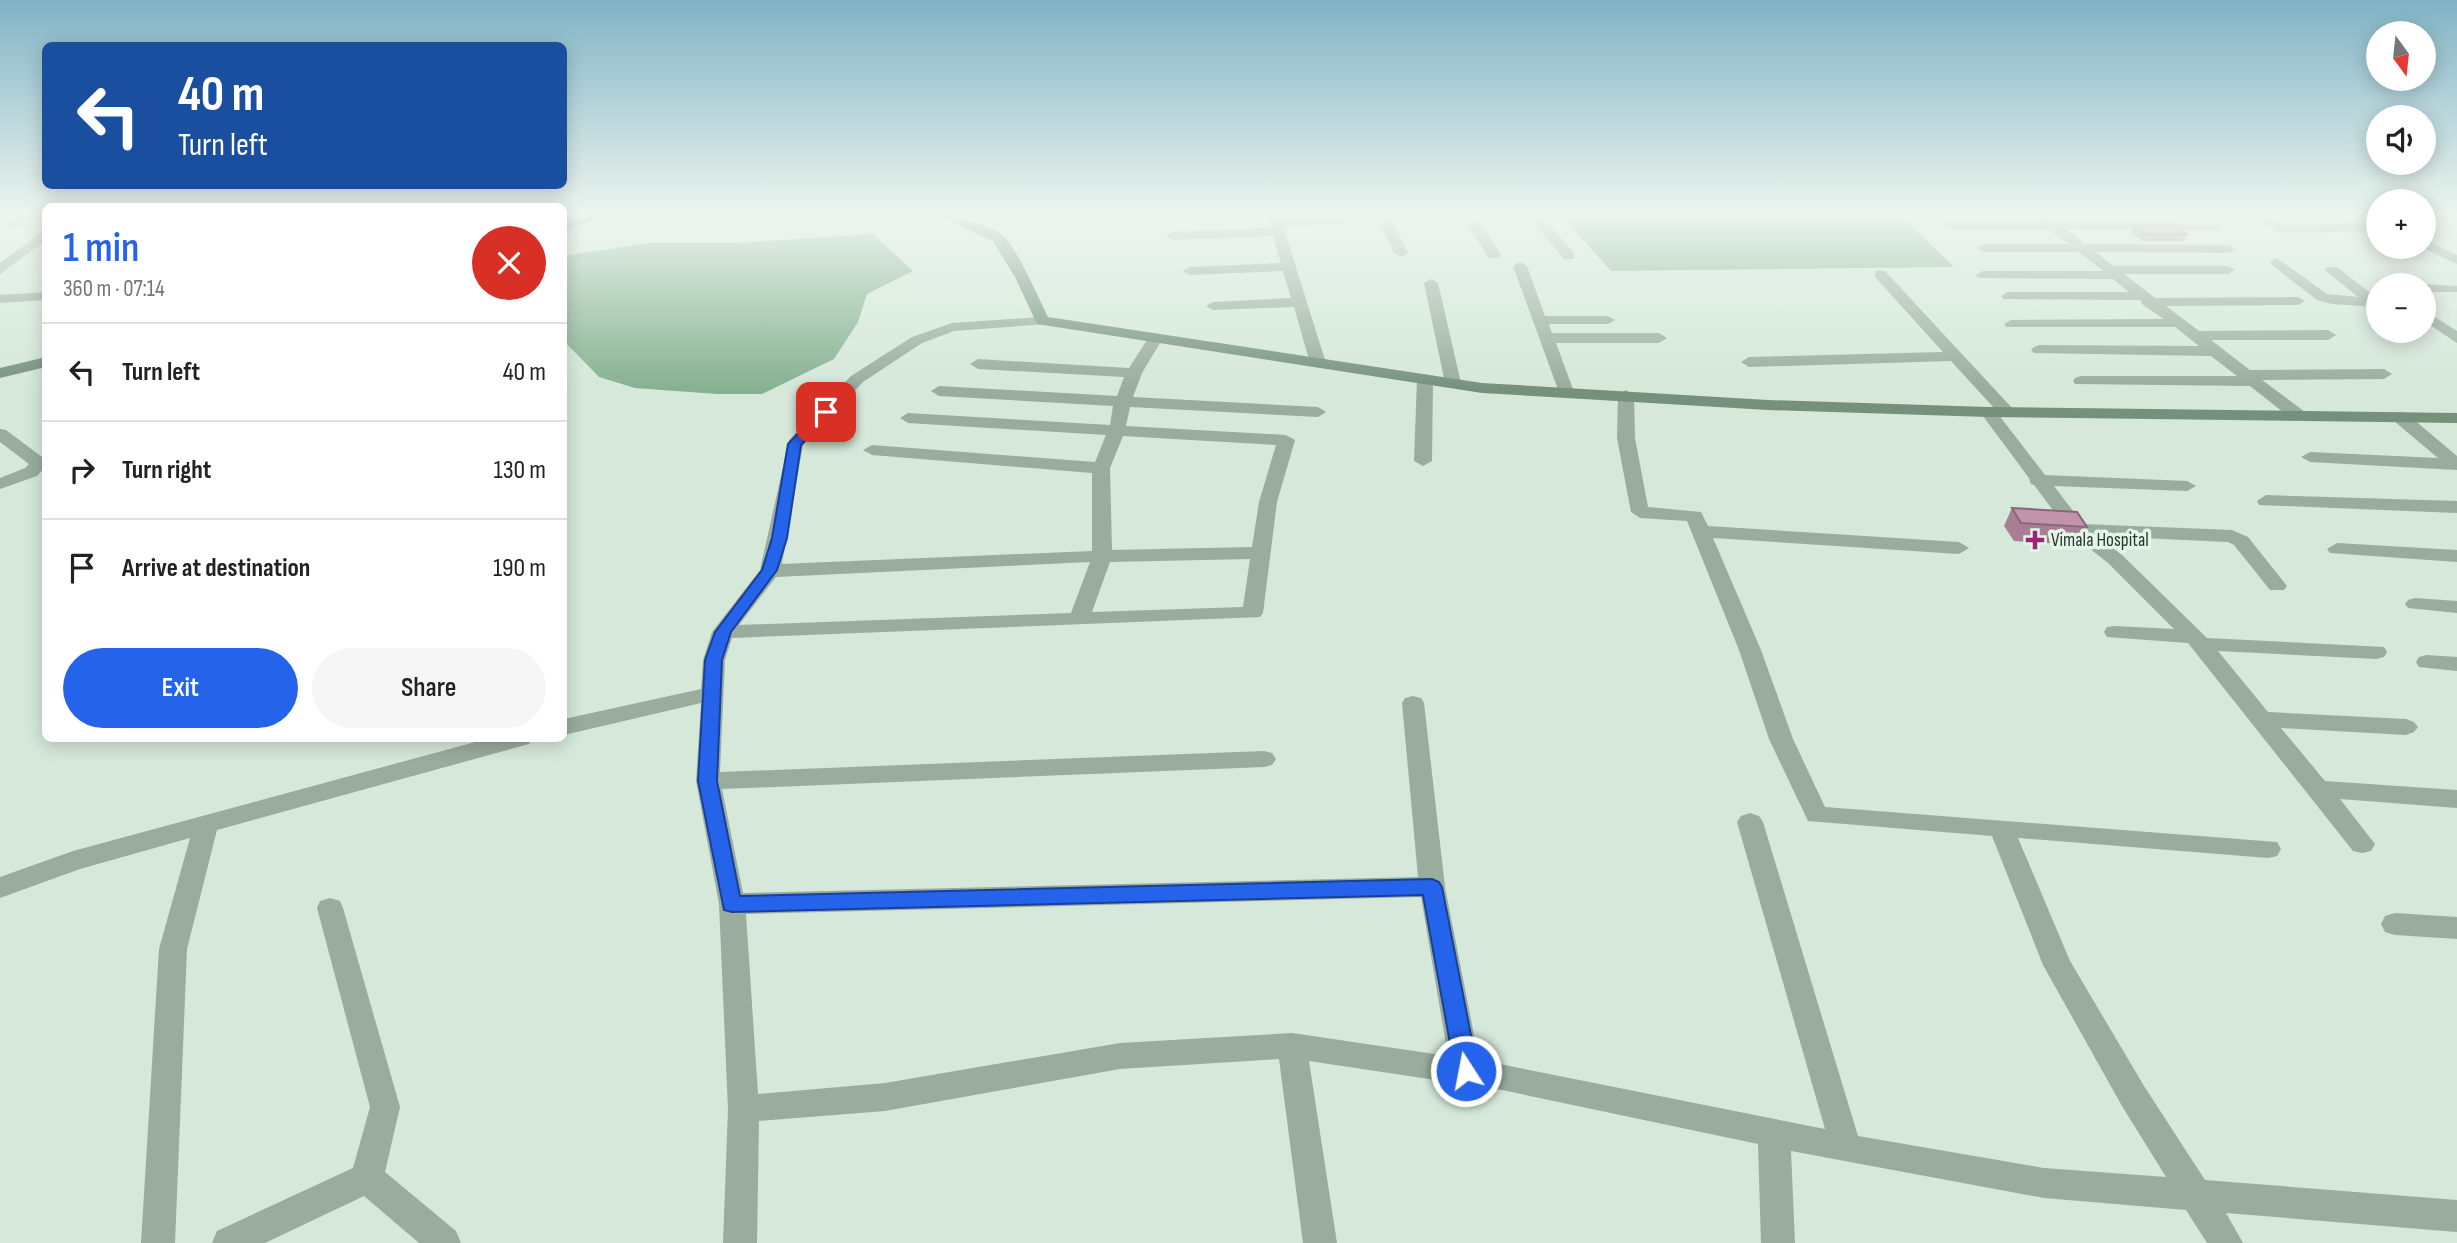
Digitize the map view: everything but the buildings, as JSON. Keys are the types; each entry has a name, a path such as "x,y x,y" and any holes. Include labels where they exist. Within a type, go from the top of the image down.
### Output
{"street":[{"path":"1020,273 1042,321"},
{"path":"1291,273 1318,363"},
{"path":"1522,273 1566,392"},
{"path":"1983,275 2114,273"},
{"path":"2114,273 2299,416"},
{"path":"2291,273 2322,297 2366,302"},
{"path":"2336,273 2366,295"},
{"path":"1880,274 1956,356 1997,412 2037,480 2077,529 2125,567 2198,641 2362,844"},
{"path":"1431,283 1453,383"},
{"path":"2436,288 2452,289"},
{"path":"0,299 42,296"},
{"path":"2008,296 2298,301"},
{"path":"1213,306 1300,302"},
{"path":"2436,317 2457,320"},
{"path":"1538,320 1608,320"},
{"path":"740,1243 744,1109 732,904 708,781 714,660 723,632 769,570 779,538 795,444 857,379 918,340 952,327 1042,321 1453,383 1566,392 1768,405 1997,412 2457,418"},
{"path":"2011,324 2176,323"},
{"path":"2436,323 2457,338"},
{"path":"2193,336 2328,335"},
{"path":"1079,619 1102,556 1101,468 1117,430 1122,403 1134,373 1155,338"},
{"path":"1545,338 1659,338"},
{"path":"2039,350 2213,351"},
{"path":"1749,362 1956,356"},
{"path":"0,373 42,363"},
{"path":"978,363 1134,373"},
{"path":"2081,381 2384,374"},
{"path":"1423,461 1425,379"},
{"path":"939,391 1318,412"},
{"path":"1626,396 1626,438 1640,512 1694,516 1750,650 1781,739 1817,815 2268,849"},
{"path":"2400,417 2457,465"},
{"path":"723,632 1252,612 1268,502 1286,440 908,418"},
{"path":"0,434 39,463 31,472 0,484"},
{"path":"872,450 1101,468"},
{"path":"2310,457 2457,465"},
{"path":"2037,480 2187,486"},
{"path":"2266,501 2457,508"},
{"path":"2077,529 2232,536 2241,541 2277,586"},
{"path":"1700,531 1959,548"},
{"path":"2337,549 2457,556"},
{"path":"769,570 1102,556 1261,554"},
{"path":"2415,604 2457,607"},
{"path":"2115,632 2198,641 2376,652"},
{"path":"2427,662 2457,664"},
{"path":"567,726 714,693"},
{"path":"1413,703 1432,887 1466,1071"},
{"path":"2259,719 2406,727"},
{"path":"0,888 73,861 506,742"},
{"path":"708,781 1264,759"},
{"path":"2317,789 2457,799"},
{"path":"1750,822 1846,1148"},
{"path":"158,1243 173,949 206,824"},
{"path":"2001,828 2057,965 2133,1096 2226,1243"},
{"path":"732,904 1432,887"},
{"path":"229,1243 367,1178 386,1107 330,908"},
{"path":"2395,924 2457,928"},
{"path":"744,1109 885,1097 1120,1056 1292,1046 1466,1071 1773,1134 2044,1183 2457,1216"},
{"path":"1292,1046 1320,1243"},
{"path":"1773,1134 1778,1243"},
{"path":"367,1178 444,1243"}],"shaded area":[{"path":"567,273 909,273 867,294 858,322 834,359 762,394 717,394 635,388 599,377 567,344"}],"place":[{"name":"Vimala Hospital","path":"2035,540"}],"route":[{"path":"826,412 795,444 779,538 769,570 723,632 714,660 708,781 732,904 1432,887 1466,1071"}]}
